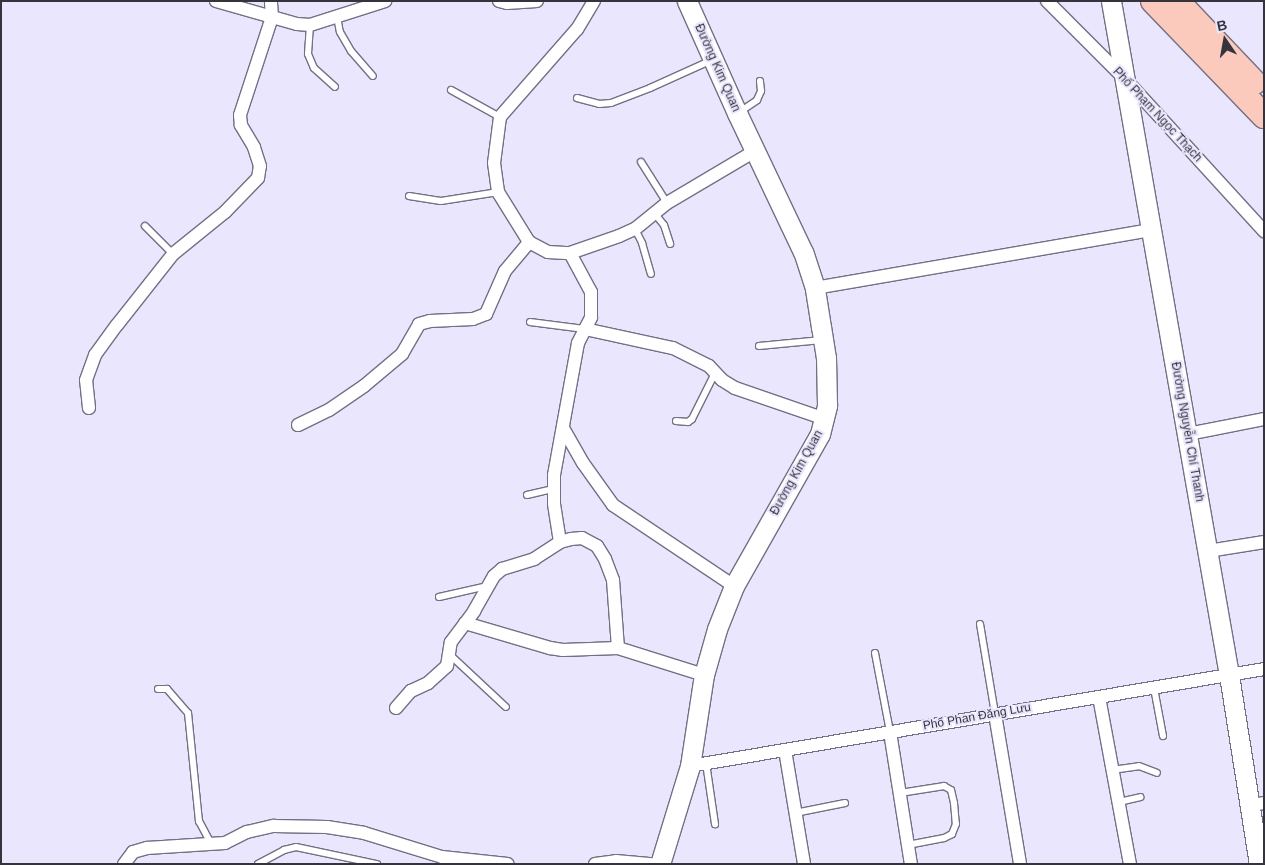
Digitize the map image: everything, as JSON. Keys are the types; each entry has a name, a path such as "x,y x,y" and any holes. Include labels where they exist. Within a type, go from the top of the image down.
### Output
{"highway":[{"path":"1153,1 1264,116"},
{"path":"1177,1 1264,92"}],"main road":[{"name":"Đường Kim Quan","path":"660,864 698,765 704,676 716,629 734,586 820,434 825,419 828,390 815,288 803,252 737,113 687,1"},
{"name":"Đường Nguyễn Chí Thanh","path":"1111,1 1229,675 1257,804 1259,864"}],"street":[{"path":"216,1 297,24 310,24 337,17 385,1"},
{"path":"89,408 86,380 95,355 173,254 225,212 258,178 260,166 254,147 241,125 240,115 272,17 271,1"},
{"path":"499,1 507,3 537,1"},
{"path":"594,1 577,29 500,117 494,163 498,192 529,242 548,252 570,253 635,229 667,203 755,151"},
{"name":"Phố Phạm Ngọc Thạch","path":"1047,1 1126,80 1264,231"},
{"path":"815,288 1152,230"},
{"path":"298,425 329,410 372,379 402,354 419,324 430,320 474,319 486,314 505,271 529,242"},
{"path":"560,542 553,488 578,343 591,317 590,292 570,253"},
{"path":"585,329 673,348 709,366 735,388 825,419"},
{"path":"1188,434 1264,419"},
{"path":"563,428 583,463 613,505 734,586"},
{"path":"396,708 411,691 442,672 447,666 451,642 465,623 487,586 502,569 539,556 560,542 582,538 597,546 605,559 613,580 618,648"},
{"path":"1208,551 1264,542"},
{"path":"465,623 550,648 563,650 618,648 704,676"},
{"name":"Phố Phan Đăng Lưu","path":"698,765 1264,669"},
{"path":"1100,697 1130,864"},
{"path":"995,714 1020,864"},
{"path":"890,732 911,864"},
{"path":"785,750 804,864"},
{"path":"124,864 133,852 147,848 212,845 225,842 259,828 274,826 327,827 364,833 442,857 508,864"},
{"path":"594,864 616,861 652,864"}],"lane":[{"path":"337,17 340,32 351,51 374,76"},
{"path":"310,24 308,54 314,68 335,87"},
{"path":"577,98 593,103 610,103 650,88 713,59"},
{"path":"737,113 757,100 761,91 760,81"},
{"path":"451,90 500,117"},
{"path":"642,162 667,203"},
{"path":"409,196 441,200 498,192"},
{"path":"654,214 664,225 670,244"},
{"path":"145,226 173,254"},
{"path":"635,229 642,243 651,274"},
{"path":"530,322 585,329"},
{"path":"759,346 823,340"},
{"path":"676,421 688,422 692,419 715,373"},
{"path":"527,495 553,488"},
{"path":"440,597 487,586"},
{"path":"980,624 995,714"},
{"path":"448,652 506,706"},
{"path":"875,653 890,732"},
{"path":"1154,688 1163,736"},
{"path":"158,690 167,689 188,713 199,821 212,845"},
{"path":"698,765 715,824"},
{"path":"1112,770 1139,766 1158,773"},
{"path":"900,793 944,786 951,790 954,803 956,824 952,834 944,838 908,845"},
{"path":"1119,802 1140,797"},
{"path":"795,813 845,803"},
{"path":"258,864 284,850 296,847 377,864"}]}
